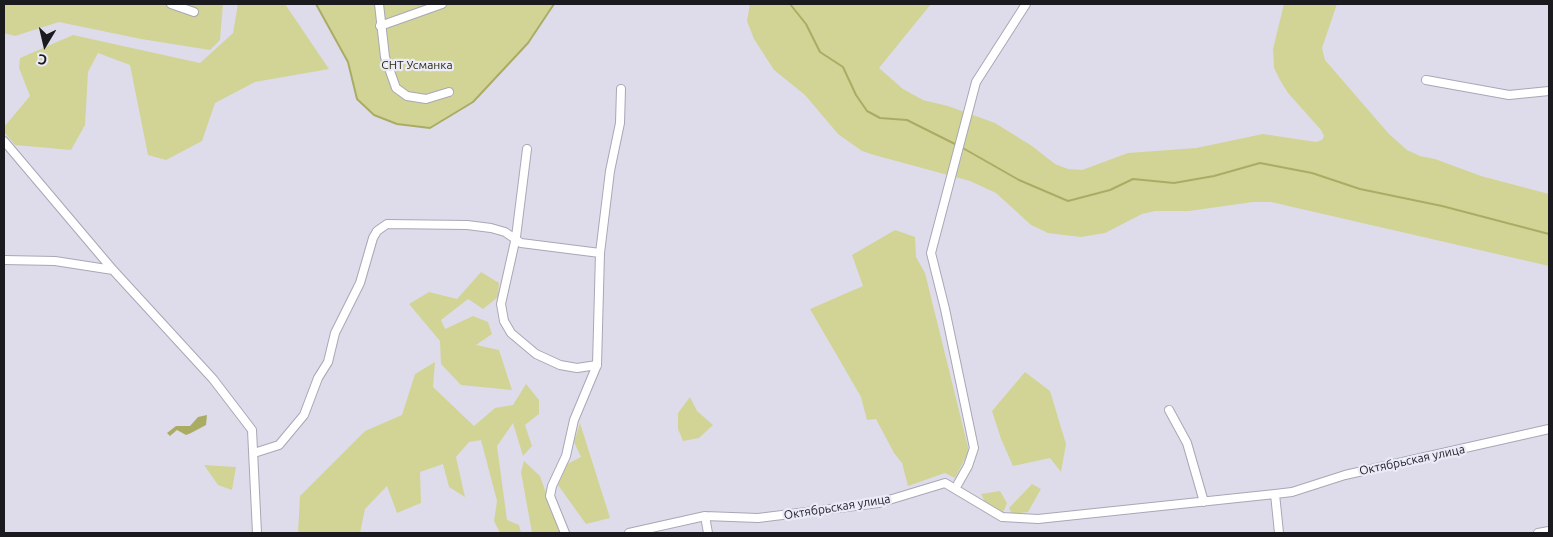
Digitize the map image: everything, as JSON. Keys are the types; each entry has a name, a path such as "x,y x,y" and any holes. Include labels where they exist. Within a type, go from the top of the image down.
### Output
{"street":[{"path":"171,4 194,12"},
{"path":"379,4 380,26 389,71 396,88 407,96 426,99 449,92"},
{"path":"380,26 442,4"},
{"path":"955,489 968,466 974,448 931,253 976,82 1026,4"},
{"path":"1426,80 1509,95 1549,91"},
{"path":"566,533 550,496 552,486 566,456 574,420 597,365 600,252 610,171 620,122 621,89"},
{"path":"4,141 113,270 225,393 252,430 257,533"},
{"path":"527,149 516,238 501,304 504,321 511,333 536,354 560,365 577,368 597,365"},
{"path":"254,452 279,445 304,415 318,378 328,362 335,333 360,283 377,231 387,224 394,222 467,225 491,228 516,238 521,242 537,246 600,252"},
{"path":"4,260 55,261 113,270"},
{"path":"1170,410 1187,443 1204,502"},
{"name":"Октябрьская улица","path":"629,533 705,516 758,518 879,503 945,483 1002,517 1038,519 1275,494 1292,492 1345,475 1549,429"},
{"path":"1275,494 1279,533"},
{"path":"705,516 708,533"},
{"path":"1538,533 1549,531"}],"green space":[{"path":"4,4 223,4 220,40 210,50 141,39 59,22 15,36 4,33"},
{"path":"238,4 285,4 329,69 255,82 215,103 202,141 166,160 148,155 130,65 98,53 88,72 85,125 71,150 15,145 4,132 4,127 30,96 19,68 20,58 73,35 200,63 233,33"},
{"name":"СНТ Усманка","path":"316,4 554,4 528,43 473,102 430,128 397,124 374,115 357,99 348,62"},
{"path":"750,4 931,4 879,68 903,89 923,100 948,106 995,123 1032,146 1055,164 1068,169 1082,170 1128,153 1196,148 1263,134 1316,142 1322,140 1324,136 1321,130 1288,93 1280,80 1274,68 1273,49 1284,4 1337,4 1322,48 1325,60 1389,134 1407,150 1420,156 1435,159 1481,176 1549,194 1549,266 1271,202 1253,202 1189,211 1155,211 1142,214 1105,233 1081,237 1048,233 1031,225 996,193 970,181 862,151 838,134 805,95 774,70 754,39 747,21"},
{"path":"895,230 915,237 916,257 925,273 969,451 955,478 945,473 908,486 902,463 894,453 876,419 867,420 861,397 810,309 863,286 852,255"},
{"path":"481,272 499,283 498,297 483,309 468,299 441,320 445,329 473,316 488,322 492,334 476,345 499,350 512,390 461,385 441,364 440,341 409,304 429,292 457,299"},
{"path":"435,362 433,387 474,426 495,408 513,405 526,384 539,400 539,414 525,425 532,446 523,456 513,423 497,446 507,520 519,525 521,533 500,533 494,521 497,501 481,440 469,442 456,457 465,497 449,487 443,464 420,472 421,503 397,513 387,486 365,509 360,533 298,533 300,496 365,431 402,415 415,374"},
{"path":"1025,372 1050,391 1066,444 1061,472 1050,458 1013,466 1001,439 992,411"},
{"path":"690,397 697,411 713,425 699,438 683,441 678,429 678,413"},
{"path":"580,423 610,518 586,524 558,485 567,464 581,457 574,442"},
{"path":"524,461 540,476 560,533 532,533 521,472"},
{"path":"204,465 236,467 232,490 218,485"},
{"path":"1032,484 1041,489 1028,512 1012,514 1009,508"},
{"path":"1000,491 1007,503 1003,513 986,504 981,494"}],"shaded area":[{"path":"207,415 206,425 191,433 186,435 177,430 170,436 167,433 176,426 190,426 198,417"}],"waterway":[{"path":"316,4 348,62 357,99 374,115 397,124 430,128 473,102 528,43 554,4"},
{"path":"790,4 806,24 820,52 843,67 856,95 867,111 880,118 907,120 957,145"},
{"path":"961,147 1019,180 1068,201 1110,190 1133,179 1174,183 1214,176 1260,163 1312,173 1360,189 1442,206 1549,234"}]}
